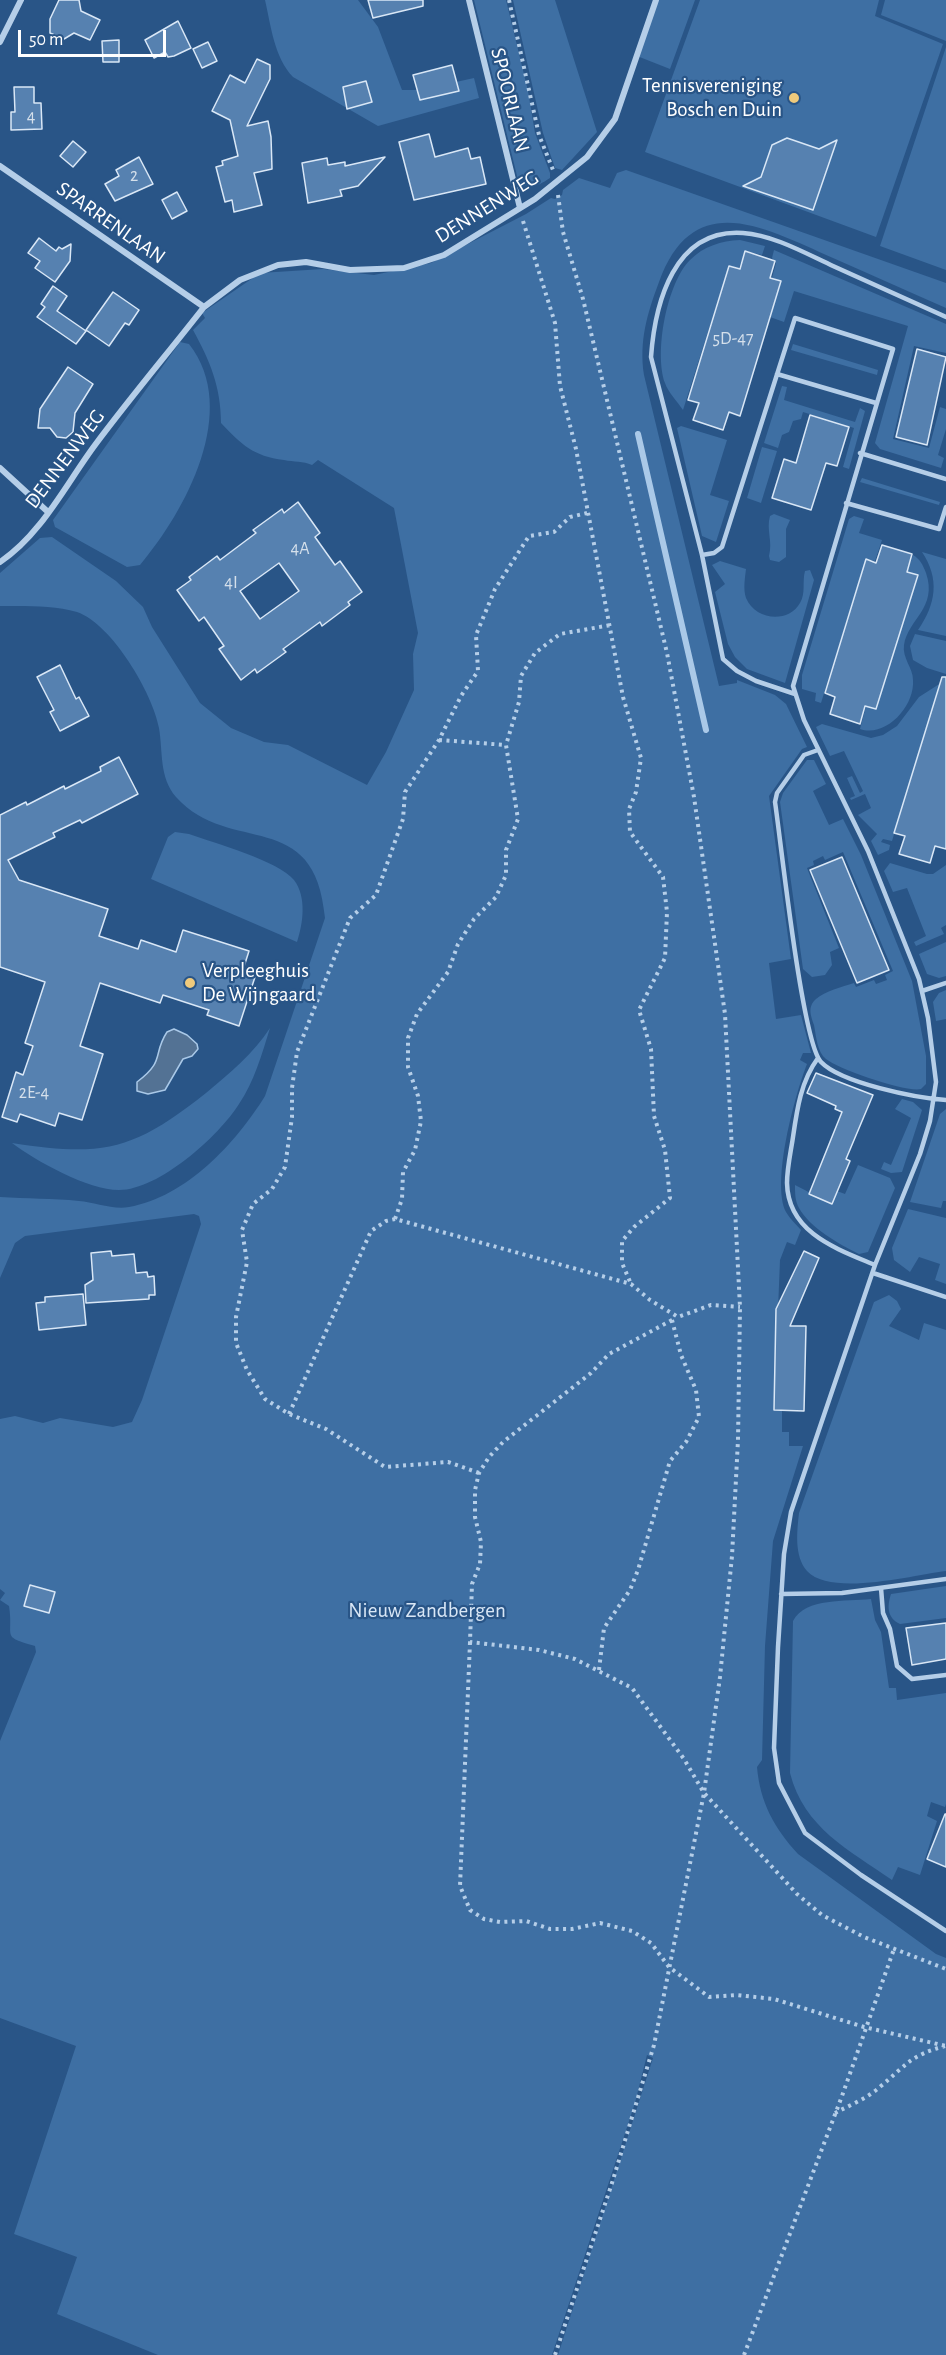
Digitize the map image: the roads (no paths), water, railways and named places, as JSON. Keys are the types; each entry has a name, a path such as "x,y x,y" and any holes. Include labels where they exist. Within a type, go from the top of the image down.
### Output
{"street":[{"path":"0,42 21,0"},
{"name":"SPOORLAAN","path":"468,0 520,208"},
{"name":"DENNENWEG","path":"0,562 14,553 48,512 94,445 204,308 240,280 278,265 306,262 350,270 404,268 444,255 558,183 587,157 615,119 656,0"},
{"name":"SPARRENLAAN","path":"0,166 204,308"},
{"path":"0,468 48,512"}],"lane":[{"path":"795,694 756,681 737,671 723,659 702,555 651,357 652,334 674,269 690,248 706,239 725,233 744,232 765,237 946,317"},
{"path":"702,555 714,553 722,548 795,318 893,349 860,453 793,686 819,750 870,857 922,991 935,1064 934,1099 920,1154 873,1273 791,1512 784,1554 781,1594 774,1748 779,1783 805,1833 836,1858 946,1931"},
{"path":"777,374 876,403"},
{"path":"860,453 946,479"},
{"path":"846,503 939,529 946,507"},
{"path":"819,750 804,754 777,793 775,802 804,1005 818,1058 831,1069 875,1088 946,1100"},
{"path":"922,991 946,983"},
{"path":"818,1058 799,1099 787,1181 788,1195 793,1211 816,1237 836,1249 876,1265"},
{"path":"873,1273 946,1297"},
{"path":"781,1594 843,1593 946,1579"},
{"path":"881,1588 883,1613 901,1672 912,1679 946,1675"}],"waterway":[{"path":"638,434 706,730"}],"place":[{"name":"Tennisvereniging Bosch en Duin","path":"794,98"},
{"name":"Verpleeghuis De Wijngaard","path":"190,983"}],"park label":[{"name":"Nieuw Zandbergen","path":"427,1611"}]}
